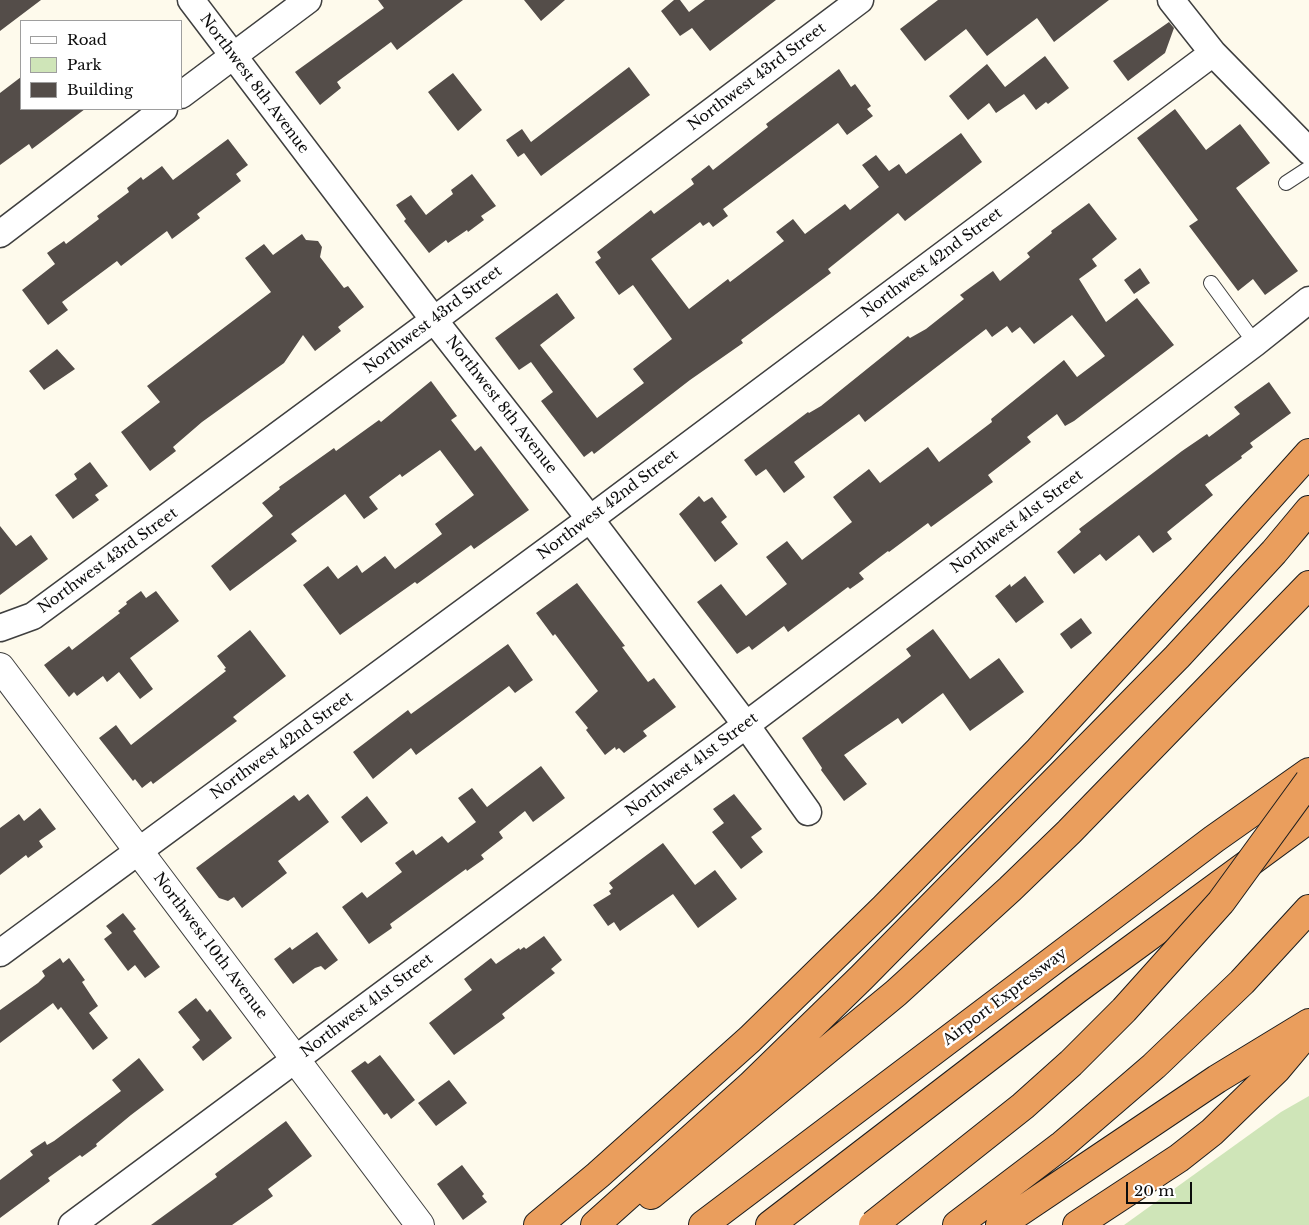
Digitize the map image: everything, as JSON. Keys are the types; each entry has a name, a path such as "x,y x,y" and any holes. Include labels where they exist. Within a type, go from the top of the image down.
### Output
{"highway":[{"path":"538,1225 598,1175 757,1032 884,908 1039,750 1198,578 1309,453"},
{"path":"595,1225 750,1086 862,978 1177,656 1274,552 1309,510"},
{"path":"609,1225 668,1183 896,994 1069,832 1309,584"},
{"name":"Airport Expressway","path":"703,1225 1214,839 1309,772"},
{"path":"874,1225 942,1173 1023,1106 1072,1063 1124,1010 1221,902 1309,781"},
{"path":"770,1225 1076,990 1309,819"},
{"path":"958,1225 1060,1146 1154,1066 1242,982 1309,909"},
{"path":"1000,1225 1217,1079 1309,1023"},
{"path":"1076,1225 1179,1158 1212,1132 1276,1070 1309,1030"}],"street":[{"name":"Northwest 8th Avenue","path":"191,0 434,320 590,519 746,725 808,812"},
{"path":"182,94 308,0"},
{"name":"Northwest 43rd Street","path":"0,628 33,616 434,320 860,0"},
{"path":"1170,0 1213,53 1309,151"},
{"name":"Northwest 42nd Street","path":"0,953 590,519 1213,53"},
{"path":"0,234 163,110"},
{"name":"Northwest 41st Street","path":"72,1225 746,725 1256,343 1309,300"},
{"name":"Northwest 10th Avenue","path":"0,668 420,1225"}],"lane":[{"path":"1286,184 1309,168"},
{"path":"1211,283 1256,343"}],"green space":[{"path":"1309,1096 1309,1225 1124,1225 1281,1112"}],"building":[{"path":"0,0 41,0 0,31"},
{"path":"378,0 463,0 397,50 391,42 337,82 341,88 320,105 295,72 384,8"},
{"path":"524,0 565,0 541,21"},
{"path":"674,0 680,0 689,12 705,0 776,0 710,51 692,28 680,36 661,11"},
{"path":"938,0 1109,0 1054,42 1037,18 987,56 966,29 925,61 900,29"},
{"path":"1169,22 1174,28 1165,53 1128,81 1113,61"},
{"path":"1045,56 1069,88 1048,104 1046,102 1036,110 1024,94 996,113 989,103 968,120 949,96 987,64 1005,87"},
{"path":"629,67 650,95 541,176 524,153 518,157 506,140 522,129 531,142"},
{"path":"839,69 851,87 855,84 871,106 867,109 873,116 847,135 838,123 723,209 728,216 713,227 709,222 703,226 700,222 651,259 689,309 728,279 730,282 784,241 776,232 793,219 805,234 845,204 850,210 879,187 862,165 876,155 889,171 899,164 906,174 961,133 982,162 905,221 898,213 828,269 831,273 741,340 743,343 690,380 594,454 592,451 584,457 541,401 553,392 531,362 519,370 495,338 557,293 575,318 540,345 597,418 644,383 633,369 672,339 633,285 619,295 595,262 601,258 597,252 651,210 654,214 694,184 691,179 709,165 713,170 768,127 766,124"},
{"path":"453,73 482,110 458,131 428,92"},
{"path":"20,78 20,110 84,110 32,149 29,144 0,165 0,93"},
{"path":"1175,109 1206,150 1240,124 1270,163 1236,188 1298,271 1265,295 1253,279 1238,291 1189,226 1198,220 1137,138"},
{"path":"228,139 248,165 236,174 241,181 197,214 200,218 172,239 167,231 121,266 117,261 62,302 68,310 48,325 22,290 55,264 47,253 64,241 66,244 99,219 97,216 129,192 127,188 141,177 143,180 162,166 173,180"},
{"path":"472,174 496,206 481,216 484,220 468,232 467,230 448,243 446,240 429,253 404,221 406,219 396,205 411,195 426,215 453,194 451,190"},
{"path":"1089,203 1117,239 1092,259 1097,266 1079,279 1106,322 1137,298 1174,345 1074,421 1065,426 1057,414 1027,437 1031,442 988,475 993,482 931,527 928,523 888,551 859,573 864,579 850,589 848,587 788,632 784,626 752,650 749,646 737,654 697,602 721,584 746,616 787,584 766,557 787,541 802,560 852,522 833,497 869,469 880,483 928,447 939,462 992,422 991,419 1064,360 1077,377 1105,356 1072,315 1034,344 1020,327 1012,333 1007,326 992,337 986,329 865,422 859,414 794,462 805,477 784,493 766,469 756,476 744,460 808,412 821,406 908,336 910,338 926,329 964,299 960,295 993,271 1000,281 1030,257 1027,253 1052,233 1051,231"},
{"path":"302,234 306,240 318,241 322,247 320,257 344,288 348,286 364,307 338,327 341,331 315,351 303,335 284,363 202,422 173,447 176,451 150,471 121,432 160,402 147,386 271,292 245,258 264,244 273,255"},
{"path":"1140,268 1150,283 1134,294 1124,280"},
{"path":"57,349 75,369 44,390 29,371"},
{"path":"431,381 457,416 451,420 475,451 481,446 529,510 474,549 471,545 417,584 415,582 340,635 303,585 328,566 338,579 357,565 362,573 385,556 395,569 442,534 435,524 474,495 440,450 402,477 400,474 369,497 378,509 364,519 345,494 291,534 297,541 230,591 211,566 273,516 262,503 280,489 279,487 334,448 336,451 379,420 381,422"},
{"path":"1269,382 1291,413 1250,443 1253,447 1241,456 1242,458 1205,485 1213,495 1167,532 1172,539 1153,553 1139,535 1106,561 1100,554 1074,574 1057,552 1081,532 1079,529 1182,451 1207,434 1209,437 1240,414 1234,407"},
{"path":"90,462 108,486 95,495 99,500 73,519 55,495 77,479 74,474"},
{"path":"699,496 704,502 712,497 727,517 721,522 738,544 715,562 679,514"},
{"path":"0,526 16,546 31,535 48,559 0,595"},
{"path":"1025,576 1044,602 1016,623 995,596 1010,584 1011,587"},
{"path":"577,583 625,646 622,647 648,682 654,678 676,707 643,731 647,736 624,753 619,748 616,750 615,747 605,755 586,730 588,728 575,712 598,691 555,634 553,636 536,613"},
{"path":"141,591 146,598 156,591 179,621 130,658 153,689 140,699 119,672 107,682 103,676 77,696 74,692 69,697 44,665 69,646 72,650 120,613 118,611 127,604 126,602"},
{"path":"1081,618 1092,633 1071,649 1060,634"},
{"path":"933,629 970,679 999,658 1024,692 970,731 943,693 902,724 898,718 844,755 867,784 844,801 821,770 822,768 802,738 911,656 906,649"},
{"path":"250,630 286,676 233,717 237,721 153,784 151,781 142,788 135,779 133,781 99,738 116,725 131,745 226,671 224,669 226,668 217,656"},
{"path":"508,644 533,680 515,693 509,686 416,755 411,748 373,779 353,752 408,710 411,714"},
{"path":"541,766 565,798 533,822 525,811 499,832 503,838 481,855 484,859 467,871 466,869 390,924 392,928 369,944 342,907 362,892 367,898 402,872 395,863 413,850 416,855 442,836 448,843 476,822 458,798 472,788 487,807"},
{"path":"308,794 329,822 278,861 287,873 242,908 234,897 228,901 219,898 196,868 294,795 299,801"},
{"path":"734,794 762,829 751,837 763,852 741,869 712,832 724,823 713,809"},
{"path":"367,796 388,823 361,843 341,817"},
{"path":"40,808 56,829 39,841 43,847 28,858 26,855 0,875 0,828 19,814 24,821"},
{"path":"663,843 695,885 715,870 737,899 698,928 673,894 620,931 614,922 608,926 593,905 611,894 609,891 613,888 609,883"},
{"path":"123,913 136,929 133,931 160,967 145,978 135,965 128,971 104,939 112,933 106,926"},
{"path":"317,932 338,960 325,970 321,966 315,968 293,984 274,959 290,947 292,950"},
{"path":"544,936 562,960 551,969 555,973 502,1014 505,1018 454,1055 429,1023 472,990 464,979 491,958 496,964 519,948 520,950 524,947 526,949"},
{"path":"60,958 63,963 69,958 85,980 82,982 98,1006 89,1013 108,1038 93,1050 61,1007 58,1010 53,1003 0,1043 0,1010 38,983 45,976 42,971"},
{"path":"196,998 207,1012 210,1009 232,1038 203,1061 192,1047 200,1040 178,1012"},
{"path":"380,1055 415,1100 391,1119 387,1113 384,1115 351,1071 365,1061 368,1064"},
{"path":"139,1058 164,1090 96,1144 97,1146 82,1157 80,1155 48,1178 50,1181 0,1218 0,1180 33,1155 30,1151 45,1141 47,1145 54,1141 121,1091 112,1080"},
{"path":"449,1080 467,1103 436,1126 418,1103"},
{"path":"286,1121 312,1156 268,1189 273,1196 232,1225 151,1225 217,1177 215,1174"},
{"path":"462,1165 484,1194 482,1196 487,1202 463,1220 437,1184"}]}
